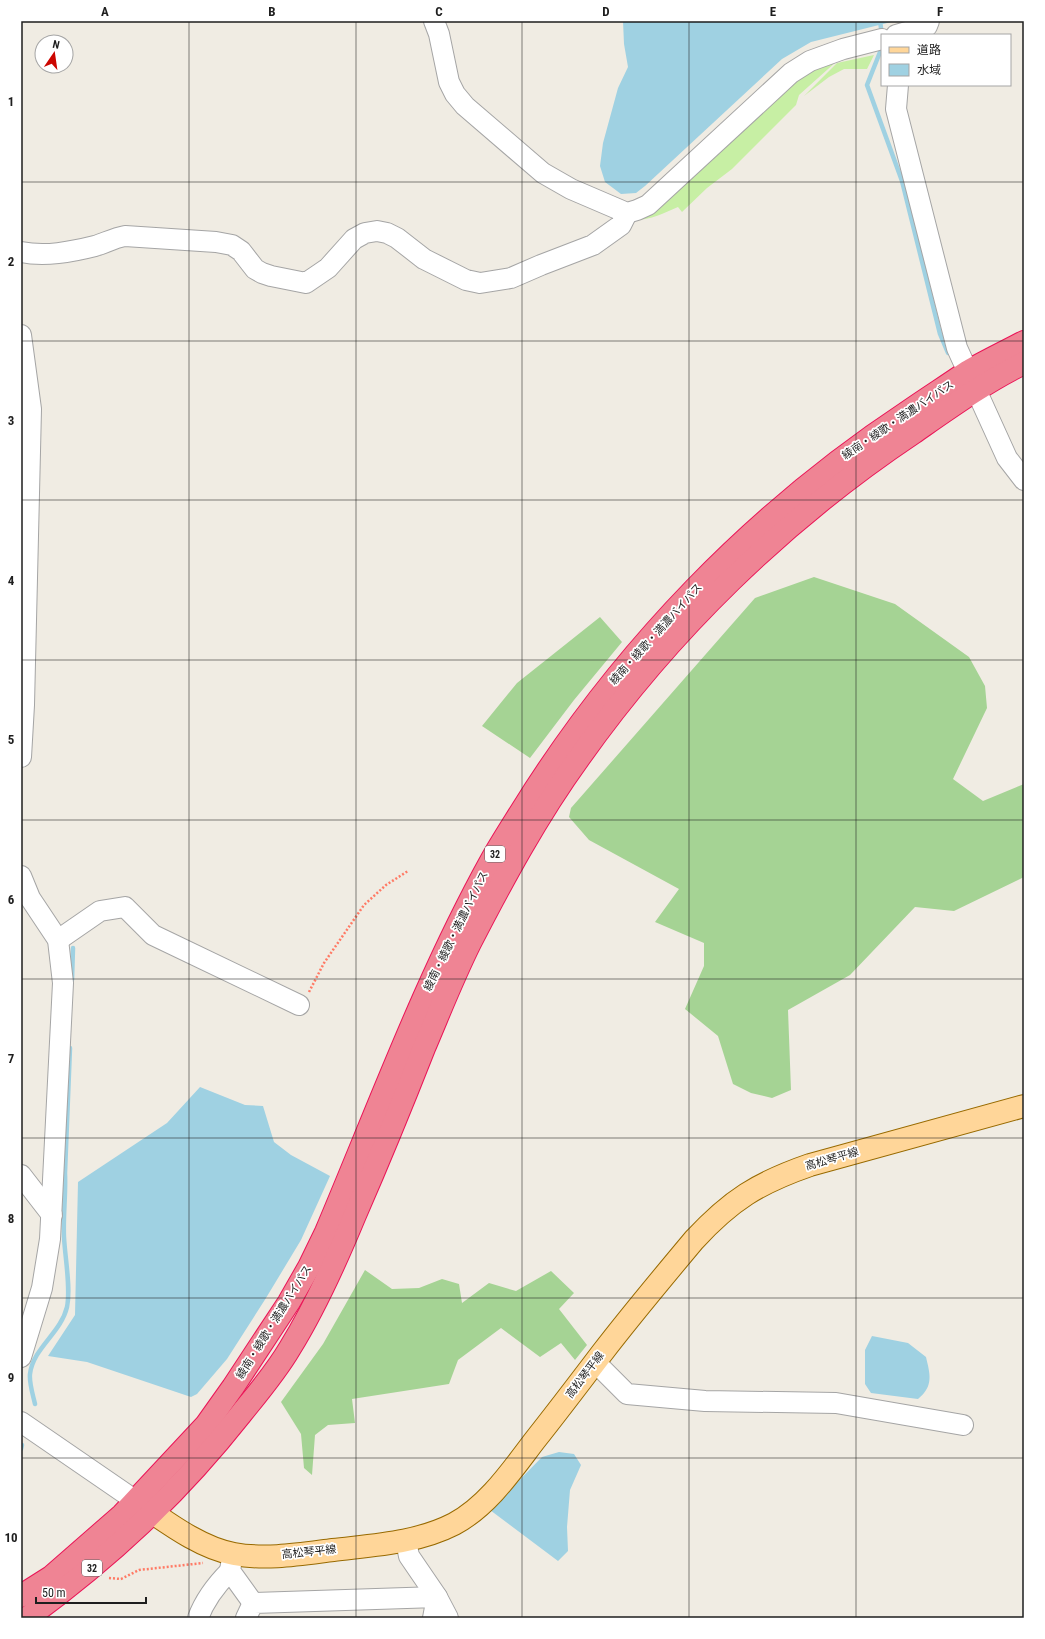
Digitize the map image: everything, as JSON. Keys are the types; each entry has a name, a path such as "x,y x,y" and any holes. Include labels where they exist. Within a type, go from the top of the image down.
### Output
{"highway":[{"name":"綾南・綾歌・満濃バイパス","path":"28,1618 104,1558 145,1507 206,1425 263,1343 309,1267 326,1232 420,1006 453,935 492,858 540,780 630,660 696,587 753,532 820,474 872,436 972,381 1024,342"},
{"name":"綾南・綾歌・満濃バイパス","path":"972,381 1024,363"},
{"name":"綾南・綾歌・満濃バイパス","path":"22,1591 51,1577 145,1507"}],"main road":[{"name":"高松琴平線","path":"145,1507 181,1532 206,1545 231,1563 257,1556 290,1555 406,1541 430,1534 454,1523 474,1509 493,1492 512,1470 595,1362 694,1240 732,1203 756,1187 780,1175 810,1165 1024,1106"}],"street":[{"path":"434,21 439,34 449,82 455,94 465,106 543,173 571,189 627,213 648,205 791,73 810,61 843,49 881,39"},
{"path":"900,34 927,26 929,21"},
{"path":"898,86 896,109 957,348 1007,458 1024,480"},
{"path":"21,252 35,255 61,252 96,245 116,237 125,236 216,242 232,245 241,251 255,269 262,273 306,283 328,268 354,239 365,233 377,231 388,233 397,238 424,259 466,280 480,282 511,278 593,245 621,225 627,213"},
{"path":"21,335 31,409 24,697 21,757"},
{"path":"21,876 30,898 58,940 63,983 50,1239 42,1288 21,1357"},
{"path":"58,940 100,911 125,907 153,935 299,1005"},
{"path":"21,1175 52,1215"},
{"path":"595,1362 627,1394 705,1401 836,1403 963,1425"},
{"path":"21,1422 145,1507"},
{"path":"406,1541 409,1556 437,1597 448,1618"},
{"path":"231,1563 249,1610 437,1597"},
{"path":"198,1618 203,1604 231,1563"},
{"path":"432,1618 437,1597"}],"path":[{"path":"299,1005 307,995 324,963 364,905 386,885 408,871"},
{"path":"109,1578 121,1579 139,1570 207,1563 231,1563"}],"green space":[{"path":"877,46 873,52 837,61 799,95 796,105 732,169 707,188 682,212 678,207 662,214 641,220 635,220 789,83 816,65"},
{"path":"874,55 867,69 844,69 829,77 804,96 837,63"},
{"path":"814,577 895,604 969,657 985,686 987,708 953,779 983,801 1024,784 1024,877 954,911 915,907 850,975 788,1010 791,1090 772,1098 751,1093 733,1084 718,1036 685,1009 704,966 704,943 655,922 679,889 589,840 569,817 571,808 755,598"},
{"path":"600,617 622,642 574,700 530,758 482,726 517,683"},
{"path":"365,1270 392,1289 419,1288 442,1279 459,1284 462,1303 489,1283 516,1291 551,1271 574,1293 559,1309 587,1345 575,1360 561,1343 540,1357 501,1328 458,1360 449,1384 352,1399 355,1423 328,1425 315,1435 312,1475 304,1468 301,1434 281,1402 323,1344"}],"water":[{"path":"623,21 895,21 811,42 782,59 645,186 636,193 621,194 605,182 600,166 603,143 618,88 628,67 624,44"},
{"path":"200,1087 245,1105 263,1106 274,1142 291,1155 330,1176 301,1240 266,1298 227,1359 197,1394 191,1397 87,1362 48,1356 75,1315 78,1182 167,1123"},
{"path":"872,1336 908,1343 926,1357 930,1380 927,1389 918,1399 871,1393 865,1384 865,1350"},
{"path":"559,1452 574,1454 581,1465 570,1490 567,1527 568,1551 558,1561 490,1510 542,1457"}],"waterway":[{"path":"880,21 882,34"},
{"path":"881,50 867,85 902,181 940,334 948,353"},
{"path":"72,980 73,948"},
{"path":"35,1404 30,1381 32,1365 41,1348 64,1316 68,1299 64,1229 70,1048"},
{"path":"21,1449 22,1445"}]}
